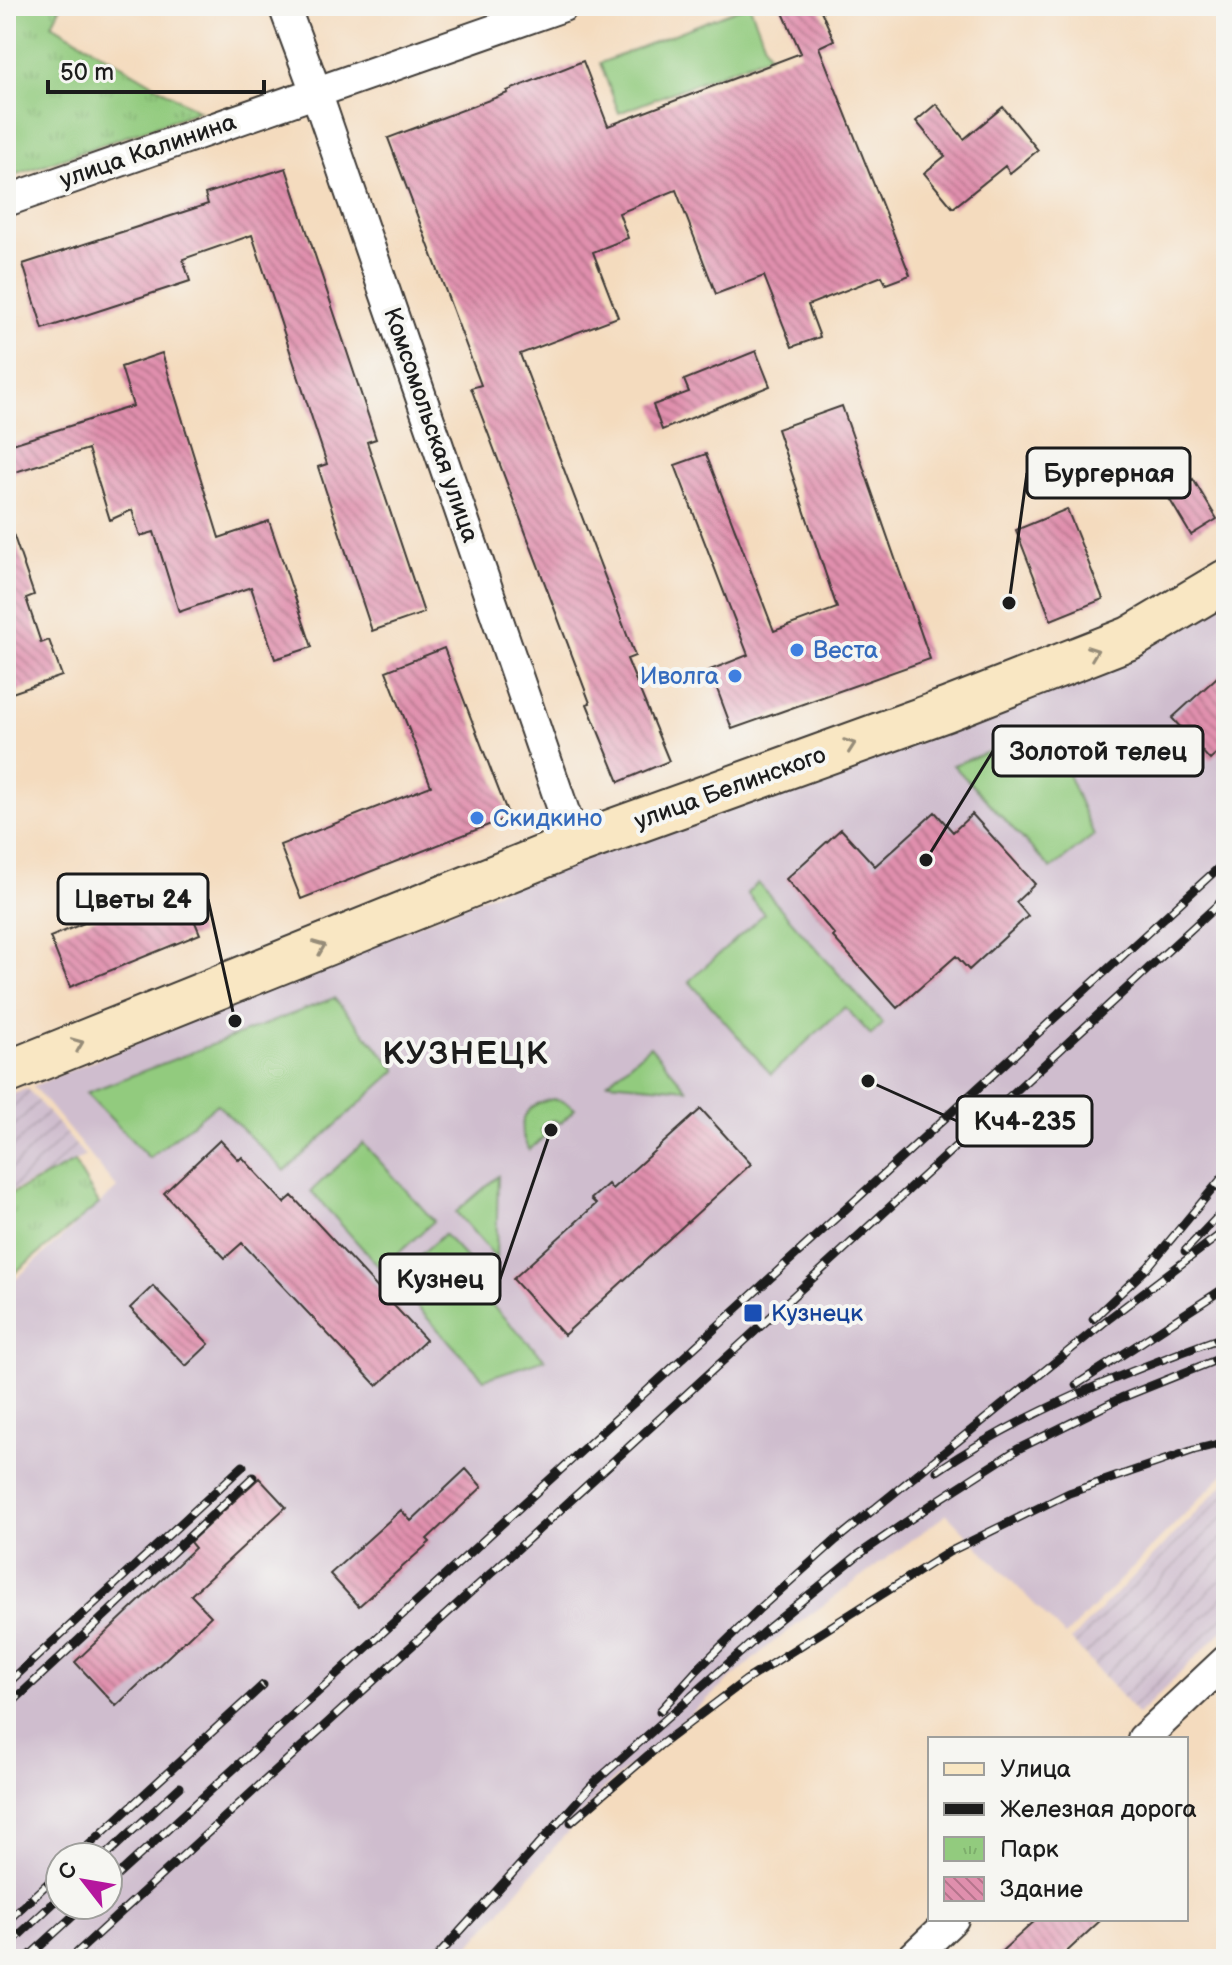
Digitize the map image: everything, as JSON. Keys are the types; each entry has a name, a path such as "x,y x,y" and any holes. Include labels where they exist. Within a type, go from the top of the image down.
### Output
{"street":[{"name":"Комсомольская улица","path":"284,6 575,844"},
{"name":"улица Калинина","path":"6,201 563,6"},
{"name":"улица Белинского","path":"6,1073 575,844 946,710 1130,638 1226,581"},
{"path":"1145,1737 1226,1661"},
{"path":"911,1959 951,1921"}],"shaded area":[{"path":"1226,586 1226,1472 1065,1636 947,1514 772,1643 605,1788 459,1959 6,1959 6,1288 117,1188 33,1086"},
{"path":"27,1088 85,1156 6,1194 6,1097"},
{"path":"1226,1482 1226,1627 1138,1715 1071,1640"}],"green space":[{"path":"6,6 61,6 52,24 199,111 6,178"},
{"path":"750,6 769,55 619,113 600,63"},
{"path":"1049,730 1094,835 1051,869 953,765"},
{"path":"758,883 883,1024 871,1035 845,1007 771,1074 689,981 764,914 747,893"},
{"path":"334,998 397,1070 285,1171 217,1104 149,1158 86,1093"},
{"path":"650,1046 687,1089 608,1082"},
{"path":"554,1099 575,1109 561,1123 554,1120 546,1122 541,1130 544,1137 529,1150 522,1132 525,1117 535,1105"},
{"path":"363,1143 434,1221 381,1269 311,1191"},
{"path":"74,1162 99,1204 6,1280 6,1196"},
{"path":"498,1176 496,1258 456,1212"},
{"path":"444,1234 470,1262 459,1272 545,1359 484,1379 392,1280"}],"building":[{"path":"780,6 819,6 834,40 819,47 910,275 886,284 882,276 808,305 820,337 792,347 764,276 716,294 676,190 619,213 628,238 593,252 618,317 520,354 635,656 627,659 669,761 619,782 587,704 590,703 471,388 481,385 388,138 583,61 608,126 801,53"},
{"path":"936,104 964,139 1003,107 1038,150 1010,173 1005,166 953,208 924,173 945,156 916,121"},
{"path":"286,168 376,439 367,442 424,613 372,631 318,467 327,464 252,235 183,259 190,281 43,329 23,264 208,204 205,194"},
{"path":"756,351 770,386 662,430 653,405 689,392 684,380"},
{"path":"162,353 219,538 269,521 312,647 275,659 251,587 179,612 154,532 140,536 132,510 110,520 88,449 6,475 6,446 133,406 121,367"},
{"path":"842,406 930,659 732,729 710,670 748,655 675,465 706,454 774,631 837,608 777,429"},
{"path":"1193,479 1217,519 1191,535 1167,495"},
{"path":"1067,509 1103,599 1051,620 1016,530"},
{"path":"10,525 34,595 26,598 41,643 49,640 62,676 12,693 6,674 6,526"},
{"path":"444,648 509,817 301,899 280,845 431,786 386,671"},
{"path":"1226,669 1226,746 1210,760 1172,718"},
{"path":"935,812 953,832 972,814 1035,884 1016,902 1028,916 969,970 956,956 897,1008 786,879 841,829 875,866"},
{"path":"179,884 200,934 70,987 50,937"},
{"path":"701,1109 751,1164 564,1335 513,1279 596,1204 591,1199 608,1184 612,1189"},
{"path":"220,1140 239,1160 242,1157 284,1203 292,1196 426,1340 377,1386 242,1243 225,1258 164,1193"},
{"path":"153,1286 209,1344 186,1366 130,1308"},
{"path":"466,1469 482,1487 427,1539 430,1542 359,1606 330,1574 401,1510 411,1521"},
{"path":"259,1478 286,1507 191,1595 211,1616 116,1706 75,1662 195,1548 190,1542"},
{"path":"1035,1921 1100,1921 1059,1959 993,1959"}],"railway":[{"path":"124,1869 1226,861"},
{"path":"70,1959 1226,897"},
{"path":"1093,1319 1148,1267 1226,1173"},
{"path":"1185,1251 1226,1208"},
{"path":"660,1711 758,1610 836,1540 1107,1320 1226,1230"},
{"path":"1076,1385 1226,1287"},
{"path":"937,1471 1005,1430 1077,1394 1226,1336"},
{"path":"435,1959 595,1782 766,1630 858,1555 1018,1449 1121,1398 1226,1356"},
{"path":"571,1822 659,1746 746,1680 949,1552 1069,1493 1226,1442"},
{"path":"6,1685 243,1466"},
{"path":"6,1708 253,1477"},
{"path":"93,1841 263,1685"},
{"path":"121,1841 180,1787"},
{"path":"6,1922 44,1887"},
{"path":"6,1947 44,1912"},
{"path":"26,1959 68,1921"}],"place":[{"name":"Бургерная","path":"1009,603"},
{"name":"Веста","path":"797,650"},
{"name":"Иволга","path":"735,676"},
{"name":"Скидкино","path":"477,818"},
{"name":"Золотой телец","path":"926,860"},
{"name":"Цветы 24","path":"235,1021"},
{"name":"Кч4-235","path":"868,1081"},
{"name":"Кузнец","path":"551,1130"},
{"name":"Кузнецк","path":"753,1313"}],"district":[{"name":"КУЗНЕЦК","path":"466,1054"}]}
